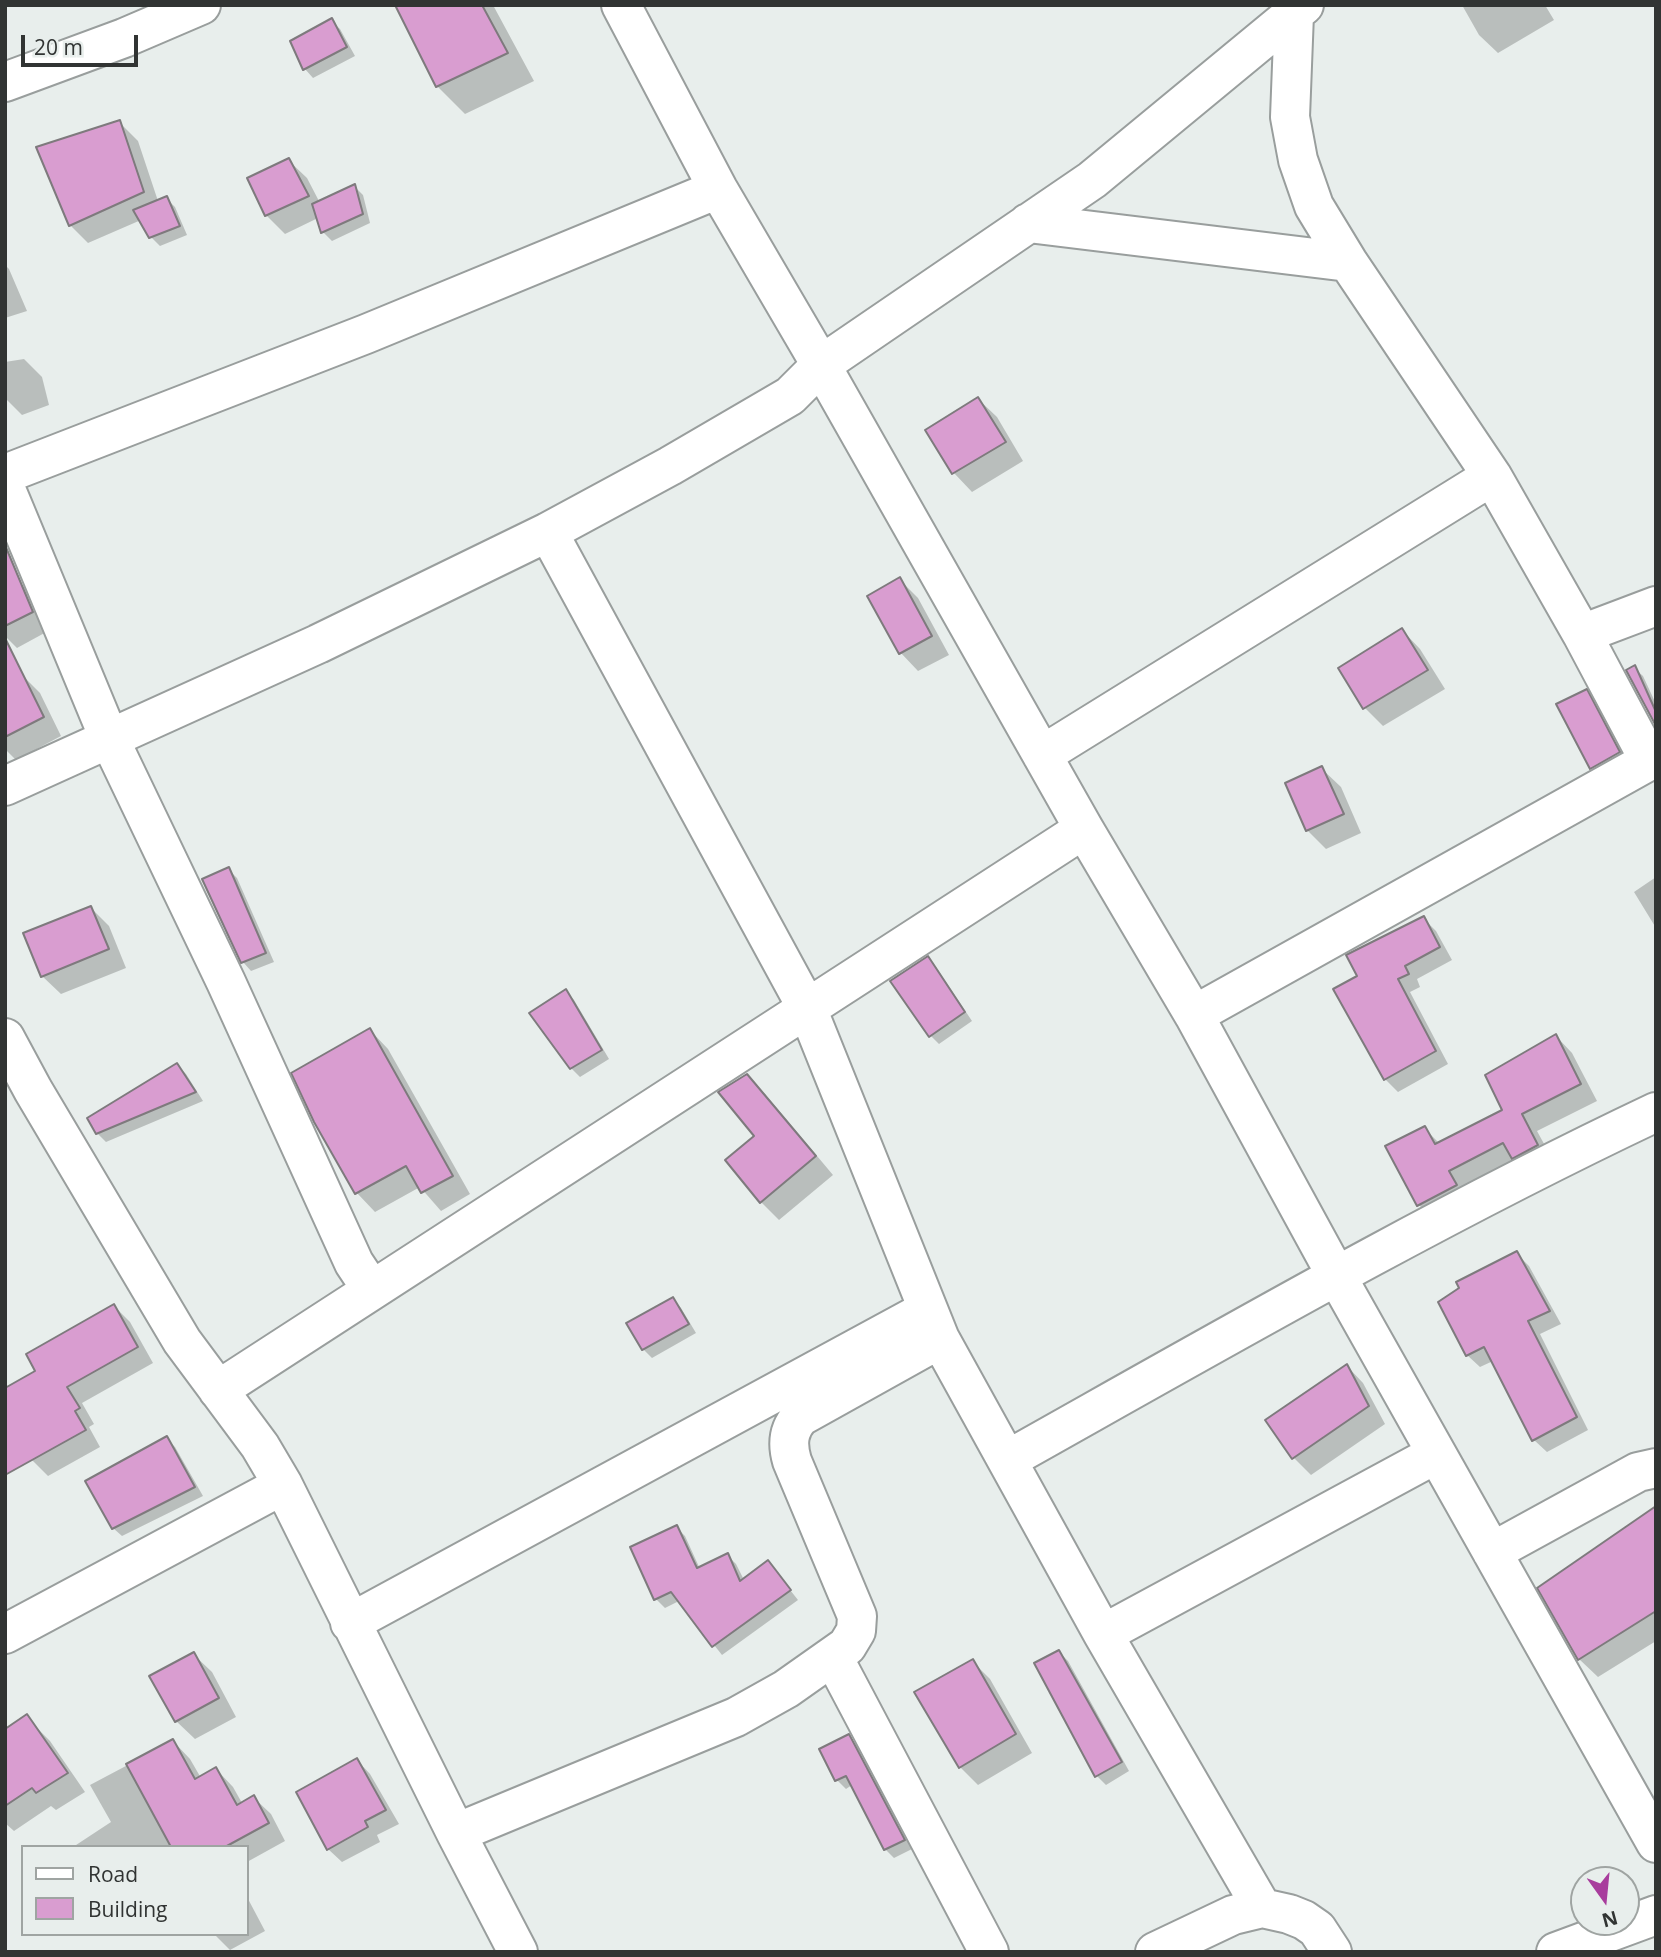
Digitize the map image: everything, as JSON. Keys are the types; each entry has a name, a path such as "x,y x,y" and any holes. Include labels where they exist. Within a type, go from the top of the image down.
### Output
{"street":[{"path":"5,82 124,38 201,5"},
{"path":"621,5 718,189 1084,829 1194,1015 1336,1275 1656,1843"},
{"path":"5,786 318,644 548,532 670,466 790,396 821,365 1092,180 1299,10"},
{"path":"1194,1015 1652,759 1492,476 1348,262 1314,206 1297,160 1290,117 1299,10"},
{"path":"5,474 366,334 718,189"},
{"path":"1028,223 1348,262"},
{"path":"1042,755 1492,476"},
{"path":"5,487 109,738 232,995 354,1263 372,1290"},
{"path":"548,532 807,1008 933,1324 1103,1634 1262,1908"},
{"path":"1582,634 1656,606"},
{"path":"218,1390 1084,829"},
{"path":"5,1038 182,1341 260,1446 283,1485 350,1623 518,1952"},
{"path":"1007,1460 1336,1275 1462,1208 1656,1112"},
{"path":"350,1623 933,1324"},
{"path":"456,1833 736,1717 786,1689 846,1646 856,1631 858,1616 792,1461 788,1448 789,1436 793,1424 800,1416 933,1324"},
{"path":"1103,1634 1436,1454"},
{"path":"1492,1552 1638,1472 1656,1468"},
{"path":"5,1634 283,1485"},
{"path":"833,1657 989,1952"},
{"path":"1155,1952 1233,1915 1262,1908 1289,1914 1317,1928 1332,1952"},
{"path":"1556,1952 1656,1915"}],"building":[{"path":"395,5 482,5 508,53 436,87"},
{"path":"332,18 347,47 303,70 290,41"},
{"path":"120,120 144,192 69,226 36,147"},
{"path":"289,158 309,196 265,216 247,178"},
{"path":"355,184 363,214 321,233 312,204"},
{"path":"167,196 180,226 149,238 133,210"},
{"path":"978,397 1006,442 952,474 925,430"},
{"path":"5,545 33,612 5,626"},
{"path":"900,577 932,636 899,654 867,596"},
{"path":"1402,628 1428,670 1363,709 1338,668"},
{"path":"5,638 44,717 5,737"},
{"path":"1635,665 1656,712 1656,726 1626,670"},
{"path":"1587,689 1620,752 1590,769 1556,704"},
{"path":"1322,766 1344,814 1306,831 1285,783"},
{"path":"229,867 266,953 241,963 202,879"},
{"path":"91,906 109,949 41,977 23,933"},
{"path":"1424,916 1440,947 1405,966 1409,974 1398,979 1436,1051 1384,1080 1333,989 1357,976 1346,955"},
{"path":"928,956 965,1012 929,1037 890,981"},
{"path":"566,989 602,1050 570,1069 529,1013"},
{"path":"370,1028 453,1176 421,1193 406,1166 355,1194 314,1122 291,1073"},
{"path":"1556,1034 1581,1084 1522,1114 1538,1145 1512,1159 1503,1143 1449,1171 1457,1185 1417,1206 1385,1146 1425,1126 1435,1144 1502,1110 1485,1075"},
{"path":"177,1063 196,1092 96,1134 87,1118"},
{"path":"747,1074 816,1156 760,1203 725,1160 754,1136 718,1092"},
{"path":"1517,1251 1550,1311 1528,1321 1577,1417 1532,1441 1484,1347 1466,1356 1438,1302 1459,1288 1456,1282"},
{"path":"673,1297 689,1324 642,1350 626,1323"},
{"path":"114,1304 138,1347 67,1387 80,1408 75,1411 86,1430 5,1475 5,1388 35,1371 26,1354"},
{"path":"1347,1364 1369,1406 1292,1459 1265,1420"},
{"path":"167,1436 195,1487 112,1529 85,1481"},
{"path":"1656,1506 1656,1611 1578,1660 1537,1588"},
{"path":"677,1525 697,1568 728,1553 740,1581 768,1560 791,1590 712,1647 671,1592 654,1600 630,1547"},
{"path":"1059,1650 1122,1762 1095,1777 1034,1663"},
{"path":"194,1652 219,1698 175,1722 149,1676"},
{"path":"973,1659 1016,1734 959,1768 914,1692"},
{"path":"27,1714 68,1773 36,1793 32,1788 5,1806 5,1729"},
{"path":"849,1734 905,1840 884,1850 846,1776 835,1781 819,1749"},
{"path":"173,1739 195,1779 216,1767 237,1805 254,1795 269,1823 229,1845 170,1845 126,1764"},
{"path":"357,1758 386,1810 365,1821 368,1827 327,1850 296,1792"}]}
